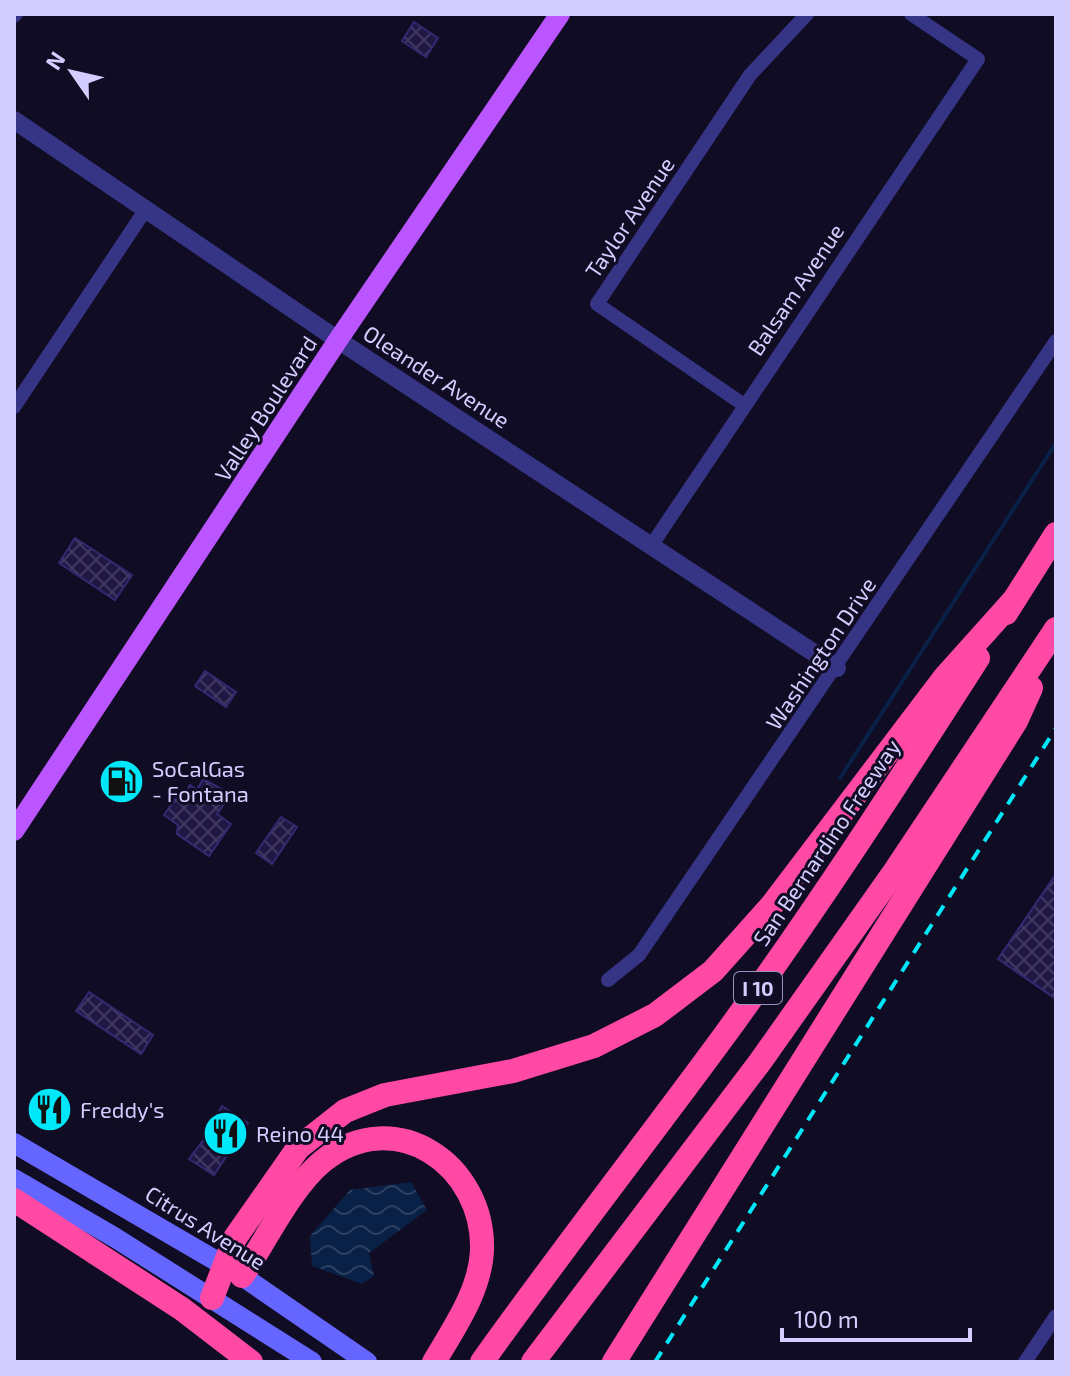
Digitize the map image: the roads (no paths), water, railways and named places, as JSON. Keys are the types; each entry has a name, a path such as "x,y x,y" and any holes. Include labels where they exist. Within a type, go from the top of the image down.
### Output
{"highway":[{"name":"San Bernardino Freeway","path":"482,1362 558,1255 724,1036 855,851 1056,534"},
{"path":"233,1270 240,1231 298,1148 345,1111 385,1095 513,1071 594,1046 655,1015 713,971 772,905 945,677 1014,600"},
{"path":"614,1362 1016,721 1056,630"},
{"name":"I 10","path":"533,1362 760,1062 895,871 1056,630"},
{"path":"212,1298 323,1161 347,1147 371,1141 397,1141 423,1148 450,1165 467,1186 477,1210 482,1240 473,1290 434,1362"},
{"path":"14,1200 182,1309 251,1362"}],"main road":[{"name":"Valley Boulevard","path":"14,831 338,340 560,14"},
{"name":"Citrus Avenue","path":"14,1143 233,1270 367,1362"},
{"path":"14,1179 312,1362"}],"street":[{"name":"Taylor Avenue","path":"744,405 597,304 750,75 807,14"},
{"name":"Balsam Avenue","path":"651,546 978,59 911,14"},
{"name":"Oleander Avenue","path":"14,120 338,340 837,668"},
{"path":"14,407 146,209"},
{"name":"Washington Drive","path":"608,980 639,955 837,668 1056,341"},
{"path":"1025,1362 1056,1316"}],"water":[{"path":"411,1182 427,1210 369,1253 374,1276 362,1284 312,1266 310,1236 350,1190"}],"waterway":[{"path":"840,778 1056,443"}],"railway":[{"path":"655,1362 1056,728"}],"place":[{"name":"SoCalGas - Fontana","path":"121,781"},
{"name":"Freddy's","path":"49,1109"},
{"name":"Reino 44","path":"225,1133"}]}
